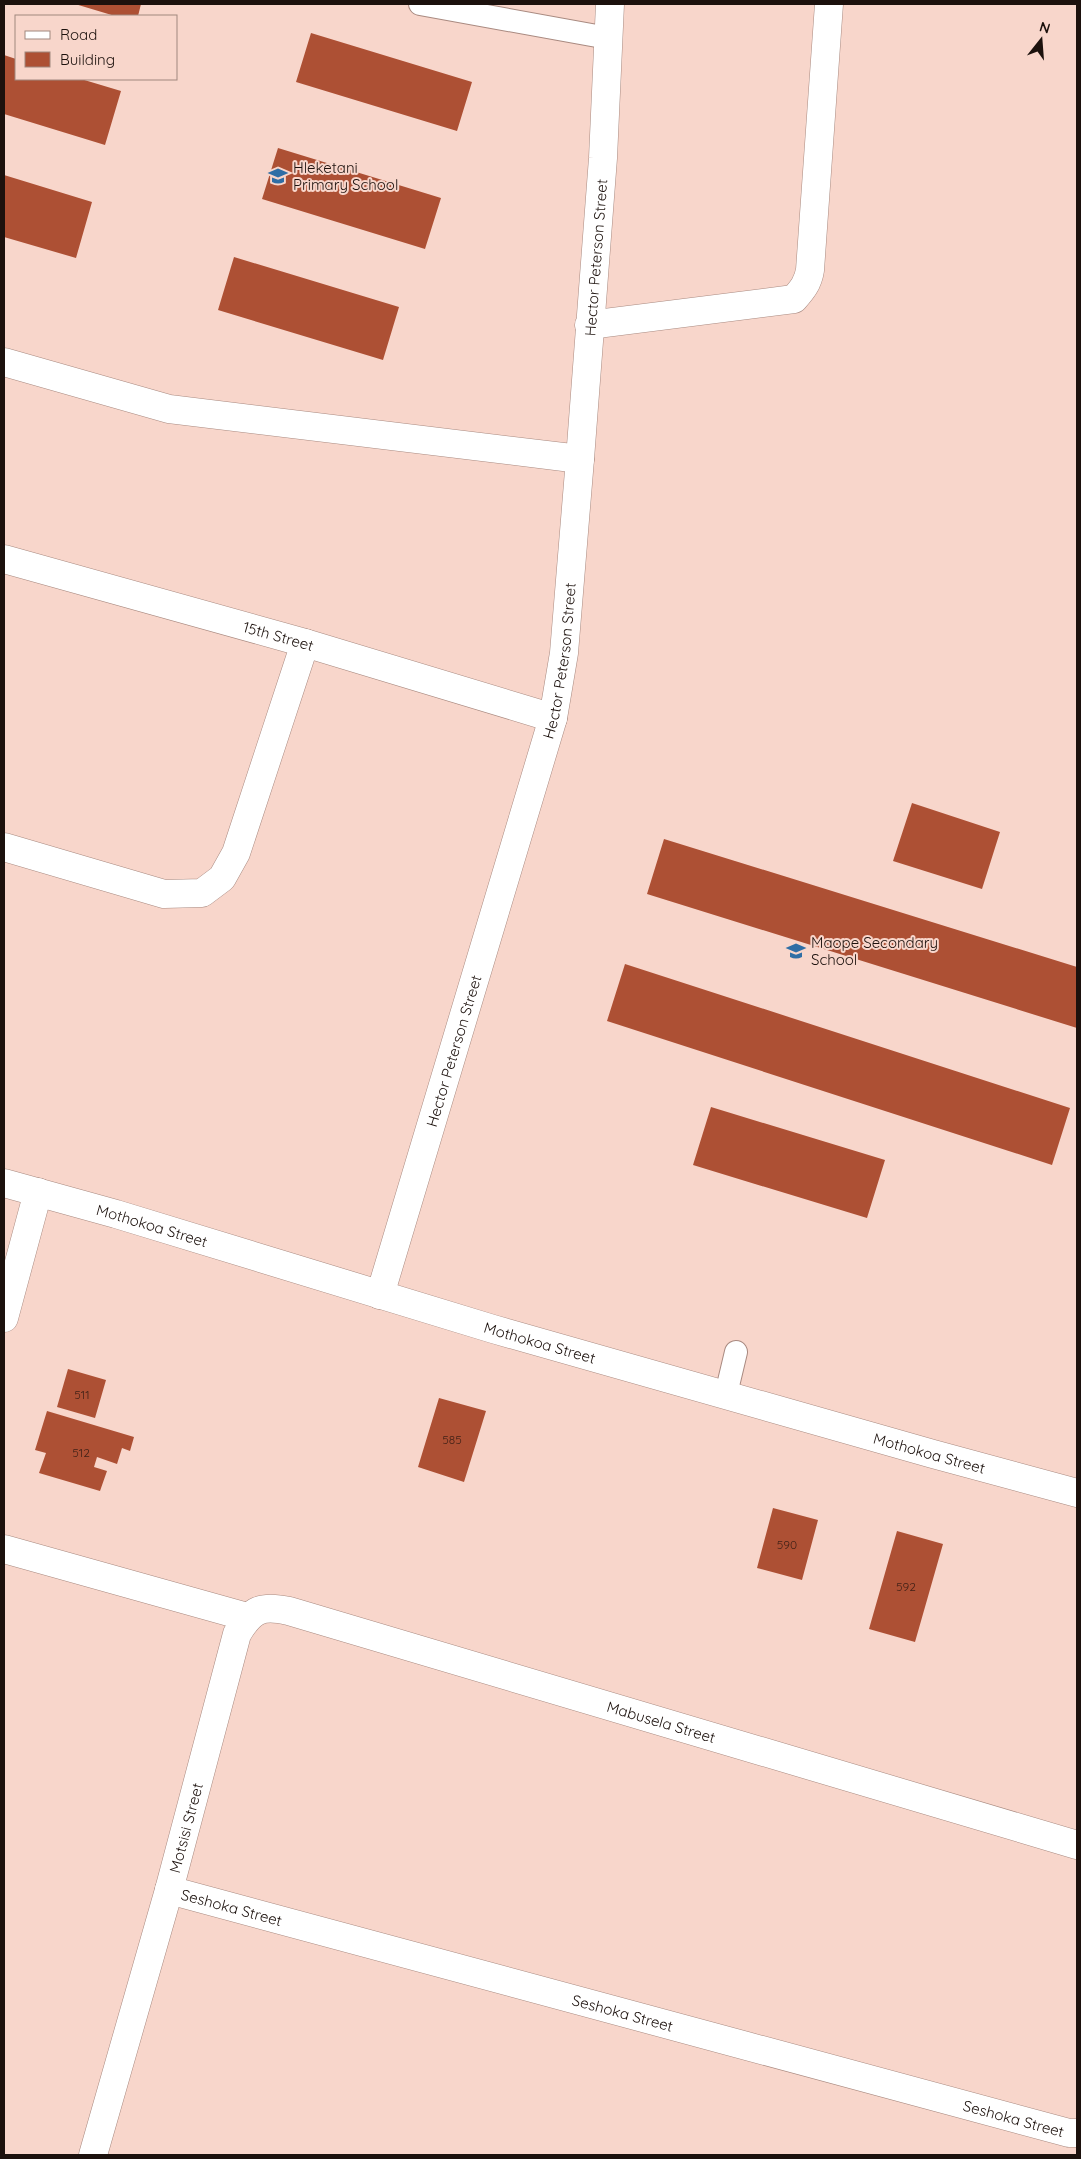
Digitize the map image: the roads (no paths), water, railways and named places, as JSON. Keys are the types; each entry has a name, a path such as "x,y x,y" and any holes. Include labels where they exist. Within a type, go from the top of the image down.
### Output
{"street":[{"name":"Hector Peterson Street","path":"380,1295 553,718 564,652 580,459 603,158 610,4"},
{"path":"589,325 794,299 803,289 809,280 810,270 829,4"},
{"path":"4,362 169,409 580,459"},
{"name":"15th Street","path":"4,559 305,643 553,718"},
{"path":"4,847 164,894 202,893 222,878 236,853 305,643"},
{"name":"Mothokoa Street","path":"4,1183 492,1329 1077,1493"},
{"path":"4,1318 38,1192"},
{"path":"4,1549 247,1617"},
{"name":"Mabusela Street","path":"247,1617 267,1606 289,1611 1077,1846"},
{"name":"Motsisi Street","path":"93,2155 169,1890 237,1634 247,1617"},
{"name":"Seshoka Street","path":"169,1890 1069,2133 1077,2133"}],"lane":[{"path":"420,4 608,38"},
{"path":"726,1394 736,1352"}],"place":[{"name":"Hleketani Primary School","path":"278,176"},
{"name":"Maope Secondary School","path":"796,951"}]}
